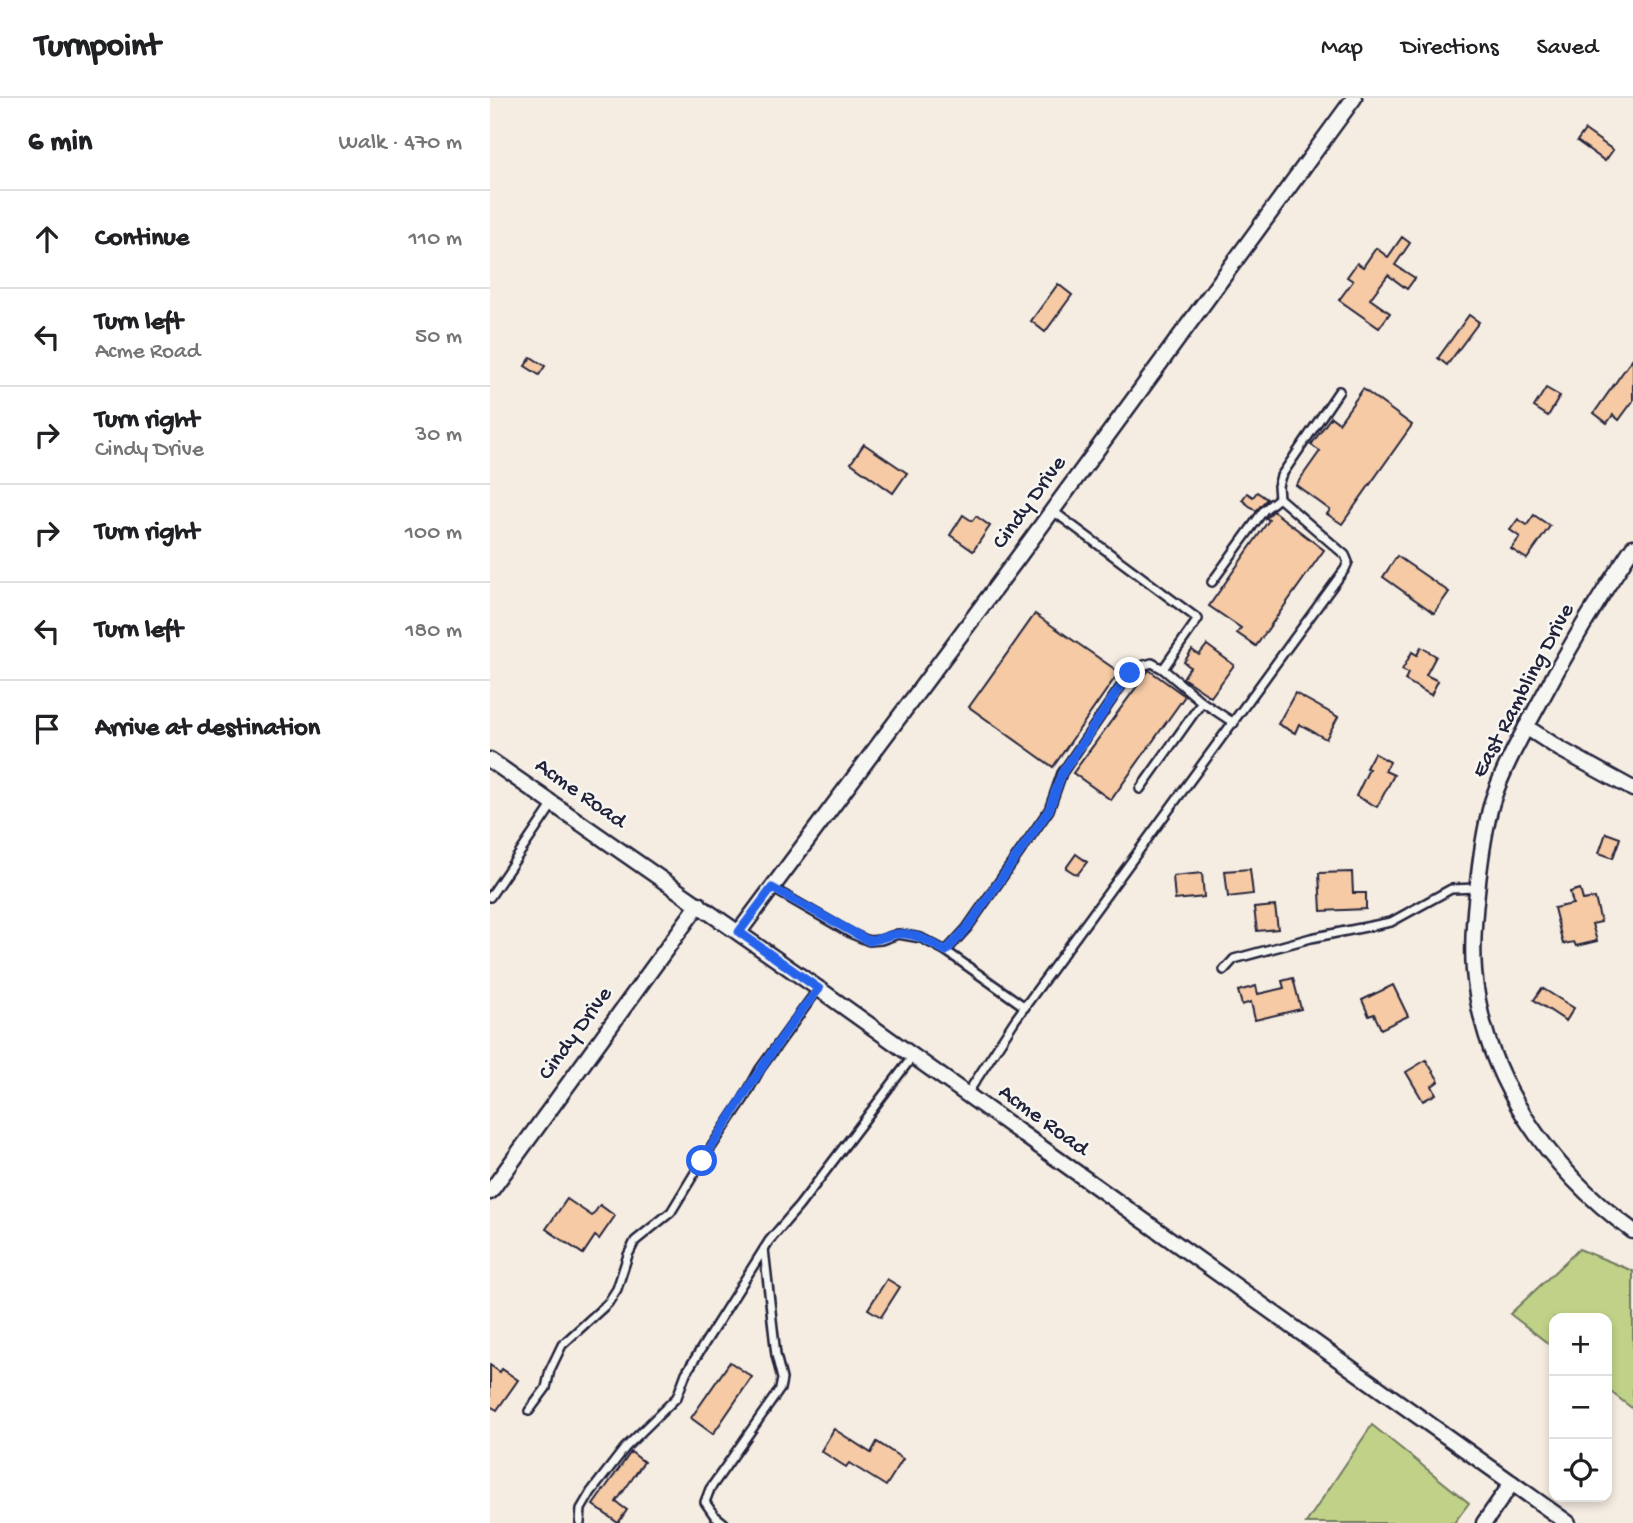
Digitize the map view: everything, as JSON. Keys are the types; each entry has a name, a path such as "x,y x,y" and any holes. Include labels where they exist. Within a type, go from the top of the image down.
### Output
{"street":[{"name":"Cindy Drive","path":"739,932 1354,98"},
{"name":"East Rambling Drive","path":"1633,547 1563,658 1526,726 1492,802 1482,848 1474,936 1474,971 1480,1008 1499,1066 1527,1121 1555,1161 1608,1213 1633,1231"},
{"path":"1526,726 1589,766 1633,789"},
{"name":"Acme Road","path":"490,760 739,932 1569,1523"},
{"name":"Cindy Drive","path":"490,1192 699,904"},
{"path":"1484,1523 1512,1483"}],"lane":[{"path":"967,1094 1025,1007 1234,723 1348,562 1345,555 1279,498 1278,486 1281,476 1339,391"},
{"path":"1212,582 1264,510 1279,498"},
{"path":"1052,510 1198,619 1163,669"},
{"path":"946,951 967,928 1042,821 1049,810 1062,773 1130,673 1152,663 1234,723"},
{"path":"1140,789 1202,702"},
{"path":"490,897 553,804"},
{"path":"772,888 869,941 898,934 922,938 946,951 1025,1007"},
{"path":"1224,970 1234,960 1311,938 1391,922 1451,889 1478,888"},
{"path":"529,1411 546,1388 550,1370 562,1345 608,1303 617,1289 635,1241 671,1212 760,1069 819,989"},
{"path":"580,1523 581,1509 625,1448 677,1396 686,1373 764,1249 912,1056"},
{"path":"724,1523 705,1502 710,1489 769,1407 780,1389 782,1379 776,1355 764,1249"}],"green space":[{"path":"1579,1249 1633,1271 1633,1409 1612,1393 1612,1313 1549,1313 1549,1344 1510,1314"},
{"path":"1372,1425 1469,1503 1454,1523 1306,1523"}],"building":[{"path":"1585,130 1613,150 1605,161 1577,141"},
{"path":"1402,237 1410,243 1395,265 1415,278 1407,289 1388,275 1370,299 1390,313 1379,328 1339,300 1353,281 1347,277 1357,263 1363,267 1376,248 1388,257"},
{"path":"1058,284 1072,295 1045,332 1031,321"},
{"path":"1469,315 1479,322 1447,365 1438,358"},
{"path":"531,357 545,366 539,375 525,366"},
{"path":"1633,358 1633,401 1619,420 1613,415 1607,423 1594,413"},
{"path":"1546,388 1560,396 1548,416 1534,407"},
{"path":"1363,389 1412,425 1342,524 1327,514 1330,510 1296,485 1320,451 1311,445 1331,417 1339,423"},
{"path":"864,444 907,473 893,493 851,463"},
{"path":"1257,492 1267,499 1256,511 1242,500 1247,493 1253,497"},
{"path":"1273,511 1324,550 1256,646 1237,633 1241,628 1209,606"},
{"path":"963,515 972,521 976,516 990,526 973,551 950,535"},
{"path":"1534,515 1550,526 1527,559 1511,549 1520,537 1510,530 1518,519 1527,525"},
{"path":"1397,556 1449,592 1434,613 1383,577"},
{"path":"1035,614 1119,672 1053,767 969,707"},
{"path":"1207,645 1234,665 1211,697 1183,678 1190,667 1184,662 1192,650 1199,655"},
{"path":"1421,647 1436,656 1426,675 1438,681 1431,695 1405,680 1408,673 1402,670 1412,652 1417,655"},
{"path":"1149,670 1185,696 1111,800 1073,773"},
{"path":"1295,693 1338,717 1326,739 1299,724 1295,733 1278,724"},
{"path":"1374,753 1390,762 1385,771 1394,775 1377,807 1356,796"},
{"path":"1606,833 1620,838 1613,858 1599,853"},
{"path":"1076,854 1087,862 1077,875 1066,868"},
{"path":"1250,869 1253,894 1228,897 1225,871"},
{"path":"1352,872 1353,893 1366,893 1366,909 1321,911 1319,873"},
{"path":"1202,873 1204,897 1175,900 1173,876"},
{"path":"1580,889 1583,900 1595,898 1601,922 1592,924 1597,941 1576,946 1574,942 1563,944 1554,908 1573,904 1570,892"},
{"path":"1275,906 1278,929 1257,931 1254,908"},
{"path":"1293,978 1301,1009 1255,1020 1251,1002 1242,1005 1238,991 1256,986 1258,994 1284,988 1282,981"},
{"path":"1393,985 1408,1016 1381,1029 1374,1014 1369,1016 1362,1000"},
{"path":"1542,988 1574,1008 1566,1021 1534,1000"},
{"path":"1426,1060 1439,1081 1432,1086 1436,1094 1423,1101 1406,1072"},
{"path":"567,1199 592,1216 600,1205 615,1216 599,1239 595,1236 583,1254 546,1229"},
{"path":"887,1279 900,1287 881,1317 868,1309"},
{"path":"730,1362 752,1377 713,1434 691,1418"},
{"path":"490,1365 500,1372 502,1369 518,1380 497,1410 490,1406"},
{"path":"834,1429 871,1453 877,1442 903,1459 886,1486 849,1463 846,1467 821,1451"},
{"path":"631,1452 644,1462 616,1502 627,1510 618,1523 593,1505"}],"route":[{"path":"702,1161 771,1052 819,989 739,932 772,888 869,941 898,934 922,938 946,951 957,942 1014,863 1049,810 1062,773 1130,673"}]}
